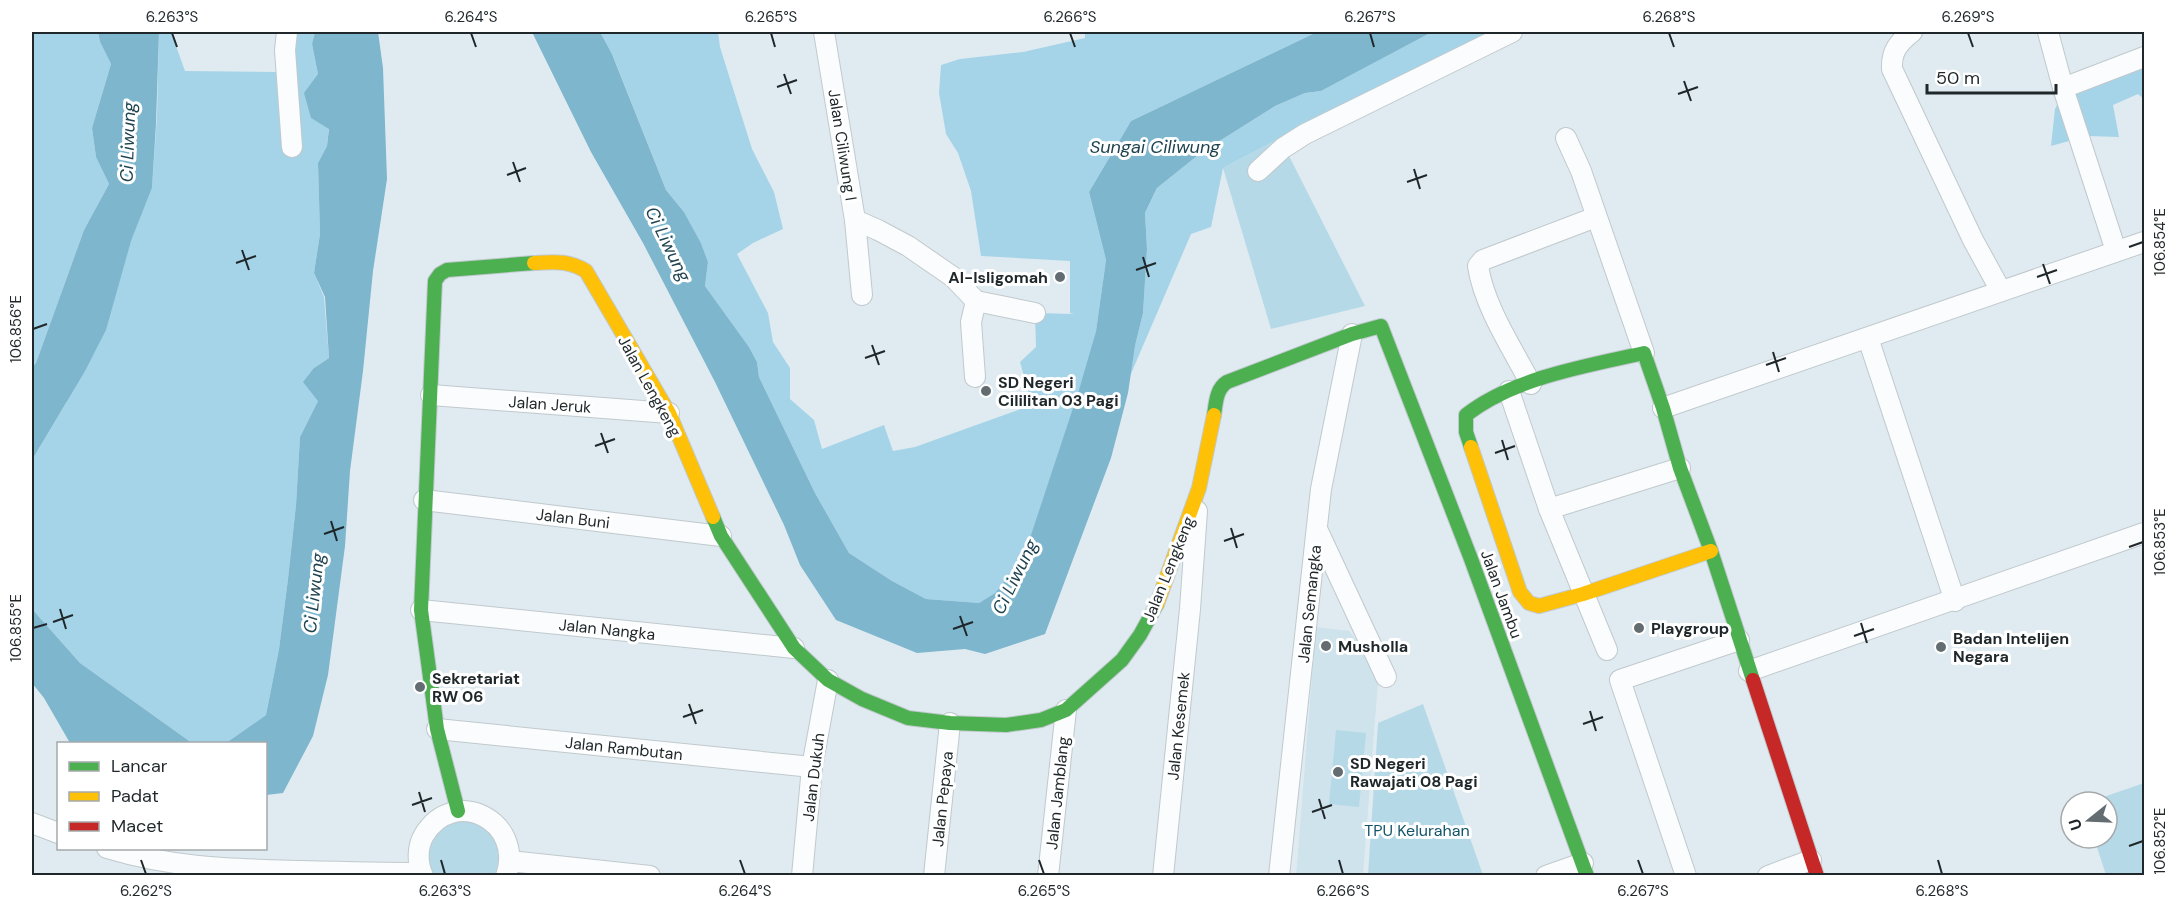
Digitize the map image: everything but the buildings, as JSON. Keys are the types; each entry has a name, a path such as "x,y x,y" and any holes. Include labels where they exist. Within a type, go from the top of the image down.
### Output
{"street":[{"path":"287,32 285,50 292,147"},
{"name":"Jalan Ciliwung I","path":"824,32 855,220 908,246 953,277 976,301"},
{"path":"1257,171 1283,148 1305,134 1512,32"},
{"path":"1912,32 1894,50 1891,59 1892,69 1973,240 2001,291"},
{"path":"2048,32 2063,88 2116,251"},
{"path":"2063,88 2145,57"},
{"path":"1566,138 1581,171 1663,408 1680,468 1711,551 1814,868 1768,876"},
{"path":"1532,384 1491,306 1480,279 1478,266 1484,260 1596,217"},
{"path":"855,220 862,295"},
{"path":"1663,408 2145,242"},
{"name":"Jalan Lengkeng","path":"458,812 437,729 421,610 435,281 447,270 561,261 576,265 586,271 669,413 721,536 794,648 828,680 862,699 908,718 950,723 1006,725 1041,720 1066,710 1122,660 1140,635 1158,602 1199,489"},
{"path":"975,376 972,322 976,301 1035,313"},
{"name":"Jalan Lengkeng","path":"1190,609 1199,489 1221,386 1352,334 1381,326"},
{"name":"Jalan Jambu","path":"1381,326 1471,559 1585,869"},
{"name":"Jalan Semangka","path":"1279,876 1321,489 1352,334"},
{"path":"1868,338 1955,601"},
{"path":"1644,353 1552,376 1509,391 1474,407 1466,415 1465,424 1520,592 1529,603 1539,606 1711,551"},
{"path":"1509,391 1549,509 1582,594 1607,650"},
{"name":"Jalan Jeruk","path":"431,395 669,413"},
{"path":"1549,509 1680,468"},
{"name":"Jalan Buni","path":"424,500 721,536"},
{"path":"1317,529 1386,677"},
{"path":"1749,671 2145,533"},
{"path":"1158,602 1190,609"},
{"name":"Jalan Kesemek","path":"1163,876 1190,609"},
{"name":"Jalan Nangka","path":"421,610 794,648"},
{"path":"1686,876 1620,680 1739,640"},
{"name":"Jalan Dukuh","path":"802,876 812,767 828,680"},
{"name":"Jalan Jamblang","path":"1048,876 1066,710"},
{"name":"Jalan Pepaya","path":"934,876 950,723"},
{"name":"Jalan Rambutan","path":"437,729 812,767"},
{"path":"111,850 188,871 417,874 421,841 429,827 442,816 458,812 474,812 489,819 501,830 508,845 508,868 650,876"},
{"path":"32,823 57,833"},
{"path":"1546,876 1585,869"}],"shaded area":[{"path":"32,32 98,32 100,42 111,64 92,128 96,157 109,184 84,230 36,363 32,368"},
{"path":"159,32 171,32 185,71 276,72 296,32 315,32 312,44 318,74 311,118 329,128 327,146 318,163 320,234 314,273 324,297 329,358 314,368 318,401 300,437 288,579 279,649 266,715 227,742 191,742 80,663 32,609 32,460 66,403 152,188"},
{"path":"600,32 718,32 720,47 752,149 774,192 783,229 753,243 737,254 768,313 773,342 790,368 790,399 814,420 822,449 884,425 893,451 915,447 1032,405 1020,362 1036,347 1035,313 1074,314 1070,313 1070,261 981,256 971,191 958,153 946,134 939,93 941,65 960,59 1023,52 1085,38 1085,32 1317,32 1131,121 1089,192 1106,260 1096,331 1080,389 1032,534 1013,571 995,593 979,603 926,599 892,581 849,553 815,493 759,377 757,362 749,347 705,286 708,262 701,243 684,212 666,190 613,56"},
{"path":"1432,32 1512,32 1339,117 1280,138 1223,168 1211,227 1191,234 1130,376 1143,313 1147,249 1145,213 1157,188 1202,152 1275,106 1305,93 1321,91"},
{"path":"2144,59 2144,99 2138,94 2113,105 2119,137 2087,136 2051,146 2055,109 2064,92"},
{"name":"SD Negeri Rawajati 08 Pagi","path":"1316,627 1349,631 1379,669 1363,875 1296,876"}],"green space":[{"path":"1280,138 1365,306 1271,329 1223,168"},
{"name":"TPU Kelurahan","path":"1423,704 1483,875 1368,875 1378,723"},
{"path":"1336,730 1366,733 1359,807 1329,804"},
{"path":"2144,783 2144,875 2106,875 2098,850 2119,850 2119,792"},
{"path":"458,811 501,830 506,875 423,876 422,841"}],"water":[{"name":"Ci Liwung","path":"98,32 159,32 152,188 131,241 106,330 85,371 32,460 32,368 36,363 84,230 109,184 96,157 92,128 111,64 100,42"},
{"name":"Ci Liwung","path":"315,32 378,32 383,68 387,179 373,271 350,471 345,546 328,675 313,736 283,793 267,795 267,742 227,742 266,715 279,649 288,579 300,437 318,401 303,382 314,368 329,358 325,297 314,273 320,234 318,163 327,146 329,129 311,118 304,93 318,74 312,44"},
{"name":"Sungai Ciliwung","path":"532,32 600,32 612,54 666,190 684,212 701,243 708,262 705,286 749,347 757,362 759,377 815,493 849,553 892,581 926,599 979,603 995,593 1013,571 1031,535 1079,390 1096,331 1106,260 1089,192 1131,121 1317,32 1432,32 1321,91 1305,93 1275,106 1202,152 1157,188 1145,213 1147,249 1143,313 1128,393 1111,458 1045,634 985,654 965,649 917,653 836,620 800,565 784,525 715,382 643,243 591,152"},
{"path":"32,609 80,663 191,742 69,742 44,698 32,683"}],"traffic: fast":[{"path":"458,811 437,729 421,610 435,281 447,270 534,263"},
{"path":"1214,415 1219,392 1227,382 1352,334 1381,326 1471,559 1587,876"},
{"path":"1471,447 1466,432 1466,415 1485,402 1551,375 1644,353 1680,468 1711,551 1753,680"},
{"path":"713,517 721,536 794,648 828,680 862,699 908,718 950,723 1006,725 1041,720 1066,710 1122,660 1140,635 1157,604"}],"traffic: slow":[{"path":"534,263 567,263 586,271 669,413 713,517"},
{"path":"1157,604 1199,488 1214,415"},
{"path":"1471,447 1520,592 1529,603 1539,606 1583,594 1711,551"}],"traffic: jam":[{"path":"1753,680 1817,876"}],"place":[{"name":"Al-Isligomah","path":"1060,277"},
{"name":"SD Negeri Cililitan 03 Pagi","path":"986,391"},
{"name":"Playgroup","path":"1639,628"},
{"name":"Musholla","path":"1326,646"},
{"name":"Badan Intelijen Negara","path":"1941,647"},
{"name":"Sekretariat RW 06","path":"420,687"},
{"name":"SD Negeri Rawajati 08 Pagi","path":"1338,772"}]}
